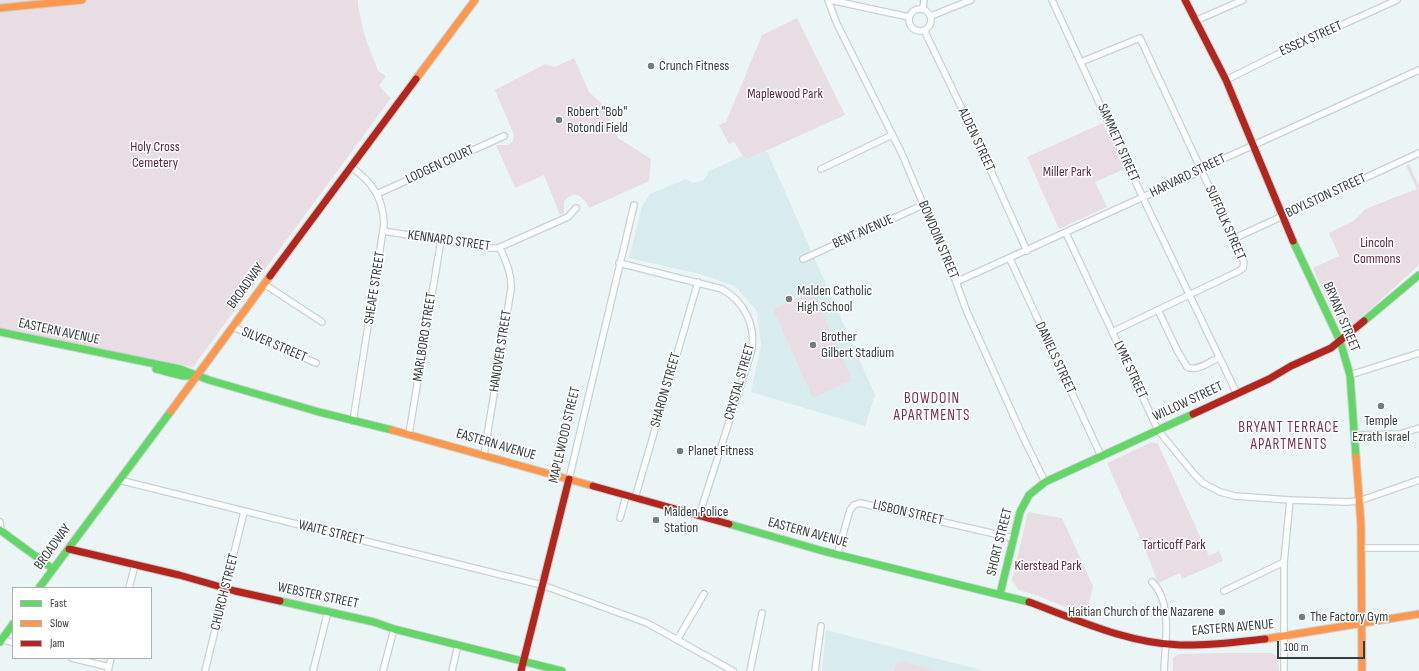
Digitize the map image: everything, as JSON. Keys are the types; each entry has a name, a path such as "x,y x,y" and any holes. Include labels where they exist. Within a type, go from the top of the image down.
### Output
{"main road":[{"path":"0,8 82,0"},
{"name":"BROADWAY","path":"40,587 119,480 141,453 196,376 475,0"},
{"name":"BRYANT STREET","path":"1185,0 1226,80 1283,216 1340,341 1350,375 1362,548 1362,671"},
{"name":"WILLOW STREET","path":"1045,482 1236,394 1325,351 1340,341 1419,275"},
{"name":"EASTERN AVENUE","path":"0,332 113,356 133,363 183,376 196,376 353,421 409,434 838,555 1000,594 1035,604 1114,633 1166,644 1204,646 1284,636 1419,614"},
{"name":"MAPLEWOOD STREET","path":"521,671 569,479"},
{"name":"SHORT STREET","path":"1000,594 1013,538 1023,505 1032,492 1045,482"},
{"path":"1,530 53,569"},
{"name":"WEBSTER STREET","path":"69,549 179,575 225,588 374,622 394,629 562,671"},
{"path":"1,640 12,625"}],"street":[{"path":"829,0 909,17"},
{"name":"BOWDOIN STREET","path":"829,0 837,24 892,135 956,282 967,312 1006,400 1045,482"},
{"path":"923,9 924,0"},
{"path":"931,16 972,0"},
{"name":"SAMMETT STREET","path":"1052,0 1143,198 1236,394"},
{"path":"1195,21 1243,0"},
{"name":"ESSEX STREET","path":"1226,80 1288,49 1397,0"},
{"path":"923,9 928,11 931,16 930,25 921,31 914,29 910,24 909,17 914,10 923,9"},
{"name":"ALDEN STREET","path":"924,30 977,140 1027,251"},
{"name":"SUFFOLK STREET","path":"1081,62 1140,38 1244,260 1244,266 1242,269 1112,332"},
{"name":"HARVARD STREET","path":"956,282 1010,259 1143,198 1196,173 1201,169 1419,70"},
{"path":"820,170 892,135"},
{"name":"LODGEN COURT","path":"377,194 504,136"},
{"name":"BOYLSTON STREET","path":"1233,239 1419,153"},
{"name":"SHEAFE STREET","path":"351,167 365,178 377,194 383,212 384,232 353,421"},
{"name":"MAPLEWOOD STREET","path":"569,479 634,204"},
{"name":"BENT AVENUE","path":"803,259 923,205"},
{"name":"KENNARD STREET","path":"384,232 490,248 500,248 568,217 576,208"},
{"name":"LYME STREET","path":"1066,233 1158,430 1203,483 1212,489 1235,496 1290,500 1359,501"},
{"name":"MARLBORO STREET","path":"409,434 441,240"},
{"name":"HANOVER STREET","path":"484,455 511,289 511,274 500,248"},
{"name":"DANIELS STREET","path":"1010,259 1101,456"},
{"name":"CRYSTAL STREET","path":"619,264 722,289 740,303 749,317 753,334 749,360 699,516"},
{"name":"SHARON STREET","path":"635,498 698,282"},
{"path":"264,284 322,322"},
{"path":"1158,310 1177,350 1187,367 1190,369 1196,368 1218,358"},
{"name":"SILVER STREET","path":"233,327 316,363"},
{"path":"1350,375 1419,353"},
{"path":"1355,435 1400,434 1419,428"},
{"name":"WAITE STREET","path":"119,480 542,585 643,621 733,671"},
{"path":"1359,501 1419,480"},
{"path":"620,518 626,496"},
{"path":"1284,671 1284,562 1290,500"},
{"name":"LISBON STREET","path":"838,555 850,510 854,505 860,503 1013,538"},
{"name":"CHURCH STREET","path":"205,671 244,512"},
{"path":"0,522 1,530"},
{"path":"1362,548 1419,548"},
{"path":"1224,591 1284,562"},
{"path":"129,587 135,565"},
{"path":"1152,582 1158,591 1165,608 1166,644 1164,671"},
{"path":"678,640 704,594"},
{"path":"313,671 328,611"},
{"path":"750,671 762,613"},
{"path":"815,671 821,626"},
{"path":"383,671 394,629"},
{"path":"1,640 12,643"},
{"path":"452,671 458,645"},
{"path":"75,659 109,669 111,659"}],"shaded area":[{"name":"Malden Catholic High School","path":"767,151 875,395 865,426 751,392 761,345 757,311 735,286 700,274 629,258 642,206 650,194 686,179 693,183 704,180 709,171 743,156 748,159"},
{"path":"826,630 985,671 822,671"}],"green space":[{"name":"Holy Cross Cemetery","path":"0,0 358,0 364,34 378,71 386,76 379,86 391,98 193,367 0,328"},
{"name":"Maplewood Park","path":"797,18 845,115 748,159 743,156 734,142 729,144 719,125 726,122 762,35"},
{"path":"574,58 589,92 604,106 618,138 651,159 649,181 589,208 584,200 578,196 571,195 564,202 564,213 560,215 544,175 515,188 496,145 508,145 513,141 514,135 495,90 545,64 555,67"},
{"name":"Miller Park","path":"1103,123 1125,169 1095,182 1107,207 1059,229 1027,157"},
{"name":"Lincoln Commons","path":"1409,164 1419,186 1419,265 1355,323 1347,325 1342,324 1336,319 1313,268 1339,256 1329,233 1355,220 1365,209 1417,189 1406,166"},
{"name":"Brother Gilbert Stadium","path":"813,292 852,380 813,398 773,309"},
{"name":"Tarticoff Park","path":"1152,442 1158,444 1209,556 1219,551 1223,561 1182,579 1180,573 1158,583 1146,551 1107,463"},
{"name":"Kierstead Park","path":"1028,512 1062,518 1093,586 1086,615 1019,590 1012,580"},
{"path":"1272,653 1278,657 1279,671 1173,671 1173,658 1178,654"},
{"path":"902,661 937,671 894,671 896,664"}],"traffic: fast":[{"path":"1293,241 1340,341 1350,375 1356,457"},
{"path":"1364,321 1419,275"},
{"path":"0,332 180,369 209,380 319,412 392,430"},
{"path":"156,369 183,376 194,376"},
{"path":"40,587 171,411"},
{"path":"1000,594 1020,512 1029,495 1045,482 1193,414"},
{"path":"729,524 823,551 1029,602"},
{"path":"0,530 53,569"},
{"path":"280,601 374,622 394,629 562,671"},
{"path":"0,642 12,625"}],"traffic: slow":[{"path":"0,8 82,0"},
{"path":"416,79 475,0"},
{"path":"171,411 270,276"},
{"path":"392,430 593,486"},
{"path":"1356,457 1361,525 1362,671"},
{"path":"1265,639 1419,614"}],"traffic: jam":[{"path":"1185,0 1226,80 1293,241"},
{"path":"270,276 416,79"},
{"path":"1193,414 1269,379 1291,366 1331,348 1364,321"},
{"path":"521,671 569,479"},
{"path":"593,486 729,524"},
{"path":"69,549 280,601"},
{"path":"1029,602 1103,630 1141,640 1160,643 1201,645 1265,639"}],"place":[{"name":"Crunch Fitness","path":"651,66"},
{"name":"Robert \"Bob\" Rotondi Field","path":"559,120"},
{"name":"Malden Catholic High School","path":"789,299"},
{"name":"Brother Gilbert Stadium","path":"813,345"},
{"name":"Temple Ezrath Israel","path":"1381,406"},
{"name":"Planet Fitness","path":"680,451"},
{"name":"Malden Police Station","path":"656,520"},
{"name":"Haitian Church of the Nazarene","path":"1222,612"},
{"name":"The Factory Gym","path":"1302,617"}],"district":[{"name":"BOWDOIN APARTMENTS","path":"932,408"},
{"name":"BRYANT TERRACE APARTMENTS","path":"1289,436"}]}
